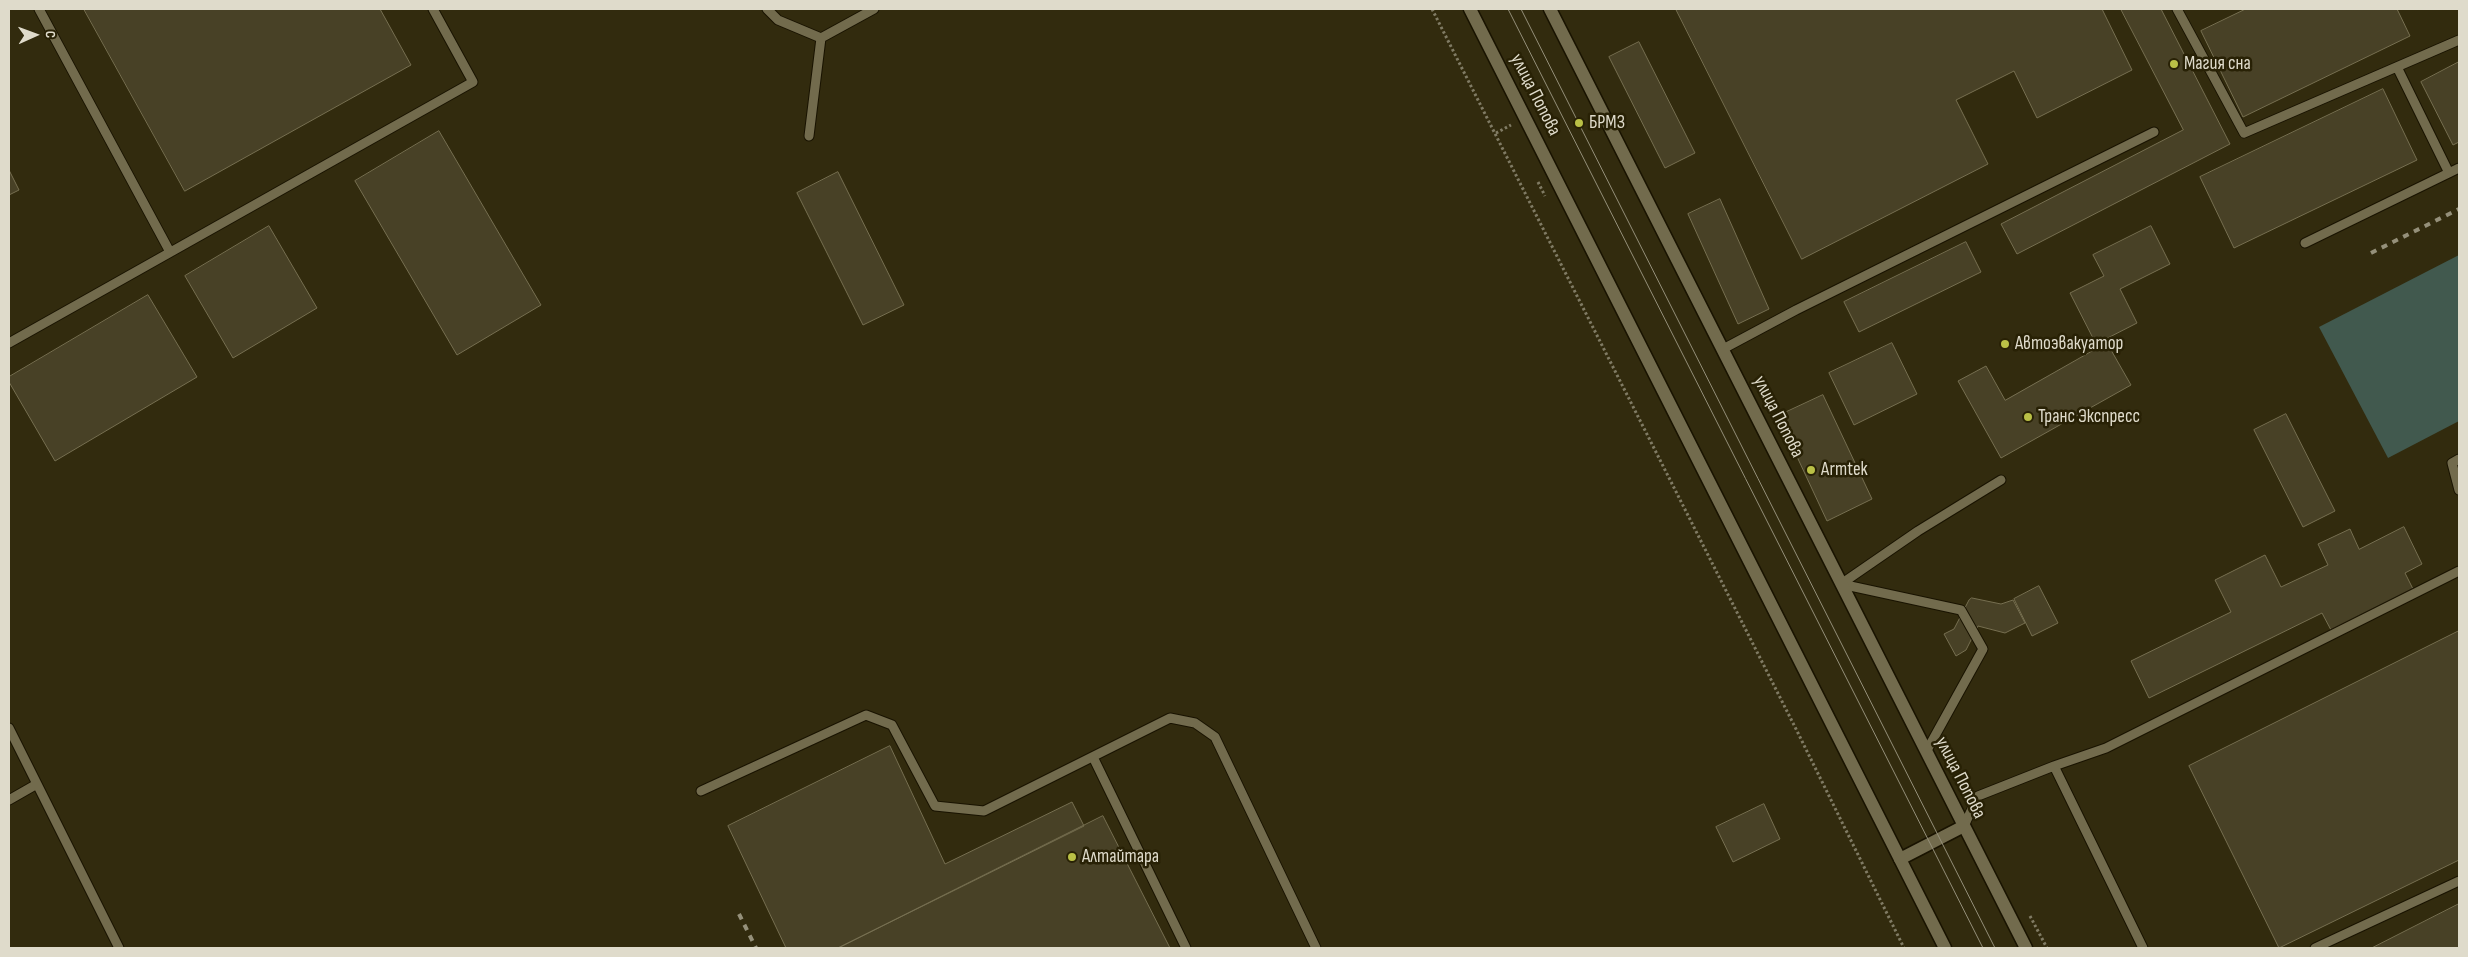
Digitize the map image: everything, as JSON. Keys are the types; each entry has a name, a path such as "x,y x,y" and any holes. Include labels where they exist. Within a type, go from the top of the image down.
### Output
{"main road":[{"name":"улица Попова","path":"1470,9 1945,948"},
{"name":"улица Попова","path":"1550,9 2026,948"},
{"path":"1900,859 1964,826"}],"lane":[{"path":"39,9 170,252"},
{"path":"9,343 473,82 432,9"},
{"path":"767,9 778,20 821,38"},
{"path":"821,38 874,9"},
{"path":"2177,9 2244,133 2459,40"},
{"path":"809,136 821,38"},
{"path":"2397,67 2449,173"},
{"path":"1722,349 1805,305 2154,132"},
{"path":"2305,243 2459,168"},
{"path":"2459,459 2452,463 2459,490"},
{"path":"1842,584 1918,530 2001,480"},
{"path":"1964,826 1978,796 2106,748 2459,571"},
{"path":"1842,584 1960,610 1983,648 1926,752"},
{"path":"701,791 866,715 892,725 935,806 984,811 1170,718 1195,722 1215,737 1316,948"},
{"path":"9,728 119,948"},
{"path":"1093,757 1186,948"},
{"path":"2054,766 2143,948"},
{"path":"9,800 36,784"},
{"path":"2315,948 2459,881"}],"path":[{"path":"1432,9 1904,948"},
{"path":"1496,133 1516,122"}],"green space":[{"path":"2459,255 2459,421 2388,458 2319,327"}],"building":[{"path":"84,9 380,9 411,65 185,191"},
{"path":"1676,9 2102,9 2132,70 2037,118 2014,71 1956,100 1988,164 1802,259"},
{"path":"2121,9 2161,9 2230,144 2017,254 2001,224 2183,130"},
{"path":"2246,9 2397,9 2410,36 2243,117 2201,31"},
{"path":"1639,42 1695,153 1665,168 1609,57"},
{"path":"2459,62 2459,142 2453,145 2421,82"},
{"path":"2383,89 2417,160 2234,248 2200,177"},
{"path":"439,131 541,305 457,355 355,181"},
{"path":"9,170 19,190 9,195"},
{"path":"838,172 904,305 863,325 797,193"},
{"path":"1720,199 1769,309 1738,324 1688,214"},
{"path":"269,226 317,308 233,358 185,276"},
{"path":"2151,226 2170,264 2120,289 2137,323 2096,344 2070,293 2104,276 2093,255"},
{"path":"1966,242 1981,272 1859,332 1844,302"},
{"path":"148,295 197,377 55,461 9,382 9,377"},
{"path":"1892,343 1917,394 1854,425 1829,373"},
{"path":"2107,343 2131,385 2001,458 1958,381 1986,366 2005,400"},
{"path":"1823,395 1872,499 1827,521 1778,416"},
{"path":"2286,414 2335,511 2303,527 2254,430"},
{"path":"2404,527 2422,564 2405,573 2413,589 2331,630 2322,613 2149,698 2131,661 2231,612 2215,580 2265,555 2281,587 2328,565 2318,544 2350,529 2359,549"},
{"path":"2039,586 2058,623 2032,636 2014,599"},
{"path":"1972,598 2001,604 2013,600 2025,623 2005,633 1978,626 1966,650 1956,656 1944,634 1954,629 1969,600"},
{"path":"2459,631 2459,860 2279,948 2189,766"},
{"path":"890,746 945,864 1072,802 1084,826 838,948 786,948 728,826"},
{"path":"1764,804 1780,839 1733,862 1716,827"},
{"name":"Алтайтара","path":"1103,816 1170,948 838,948 956,889"},
{"path":"2459,904 2459,948 2372,948"}],"tram line":[{"path":"1508,9 1983,948"},
{"path":"1521,9 1995,948"}],"railway":[{"path":"2371,253 2459,209"},
{"path":"739,914 756,948"}],"place":[{"name":"Магия сна","path":"2174,64"},
{"name":"БРМЗ","path":"1579,123"},
{"name":"Автоэвакуатор","path":"2005,344"},
{"name":"Транс Экспресс","path":"2028,417"},
{"name":"Armtek","path":"1811,470"},
{"name":"Алтайтара","path":"1072,857"}]}
